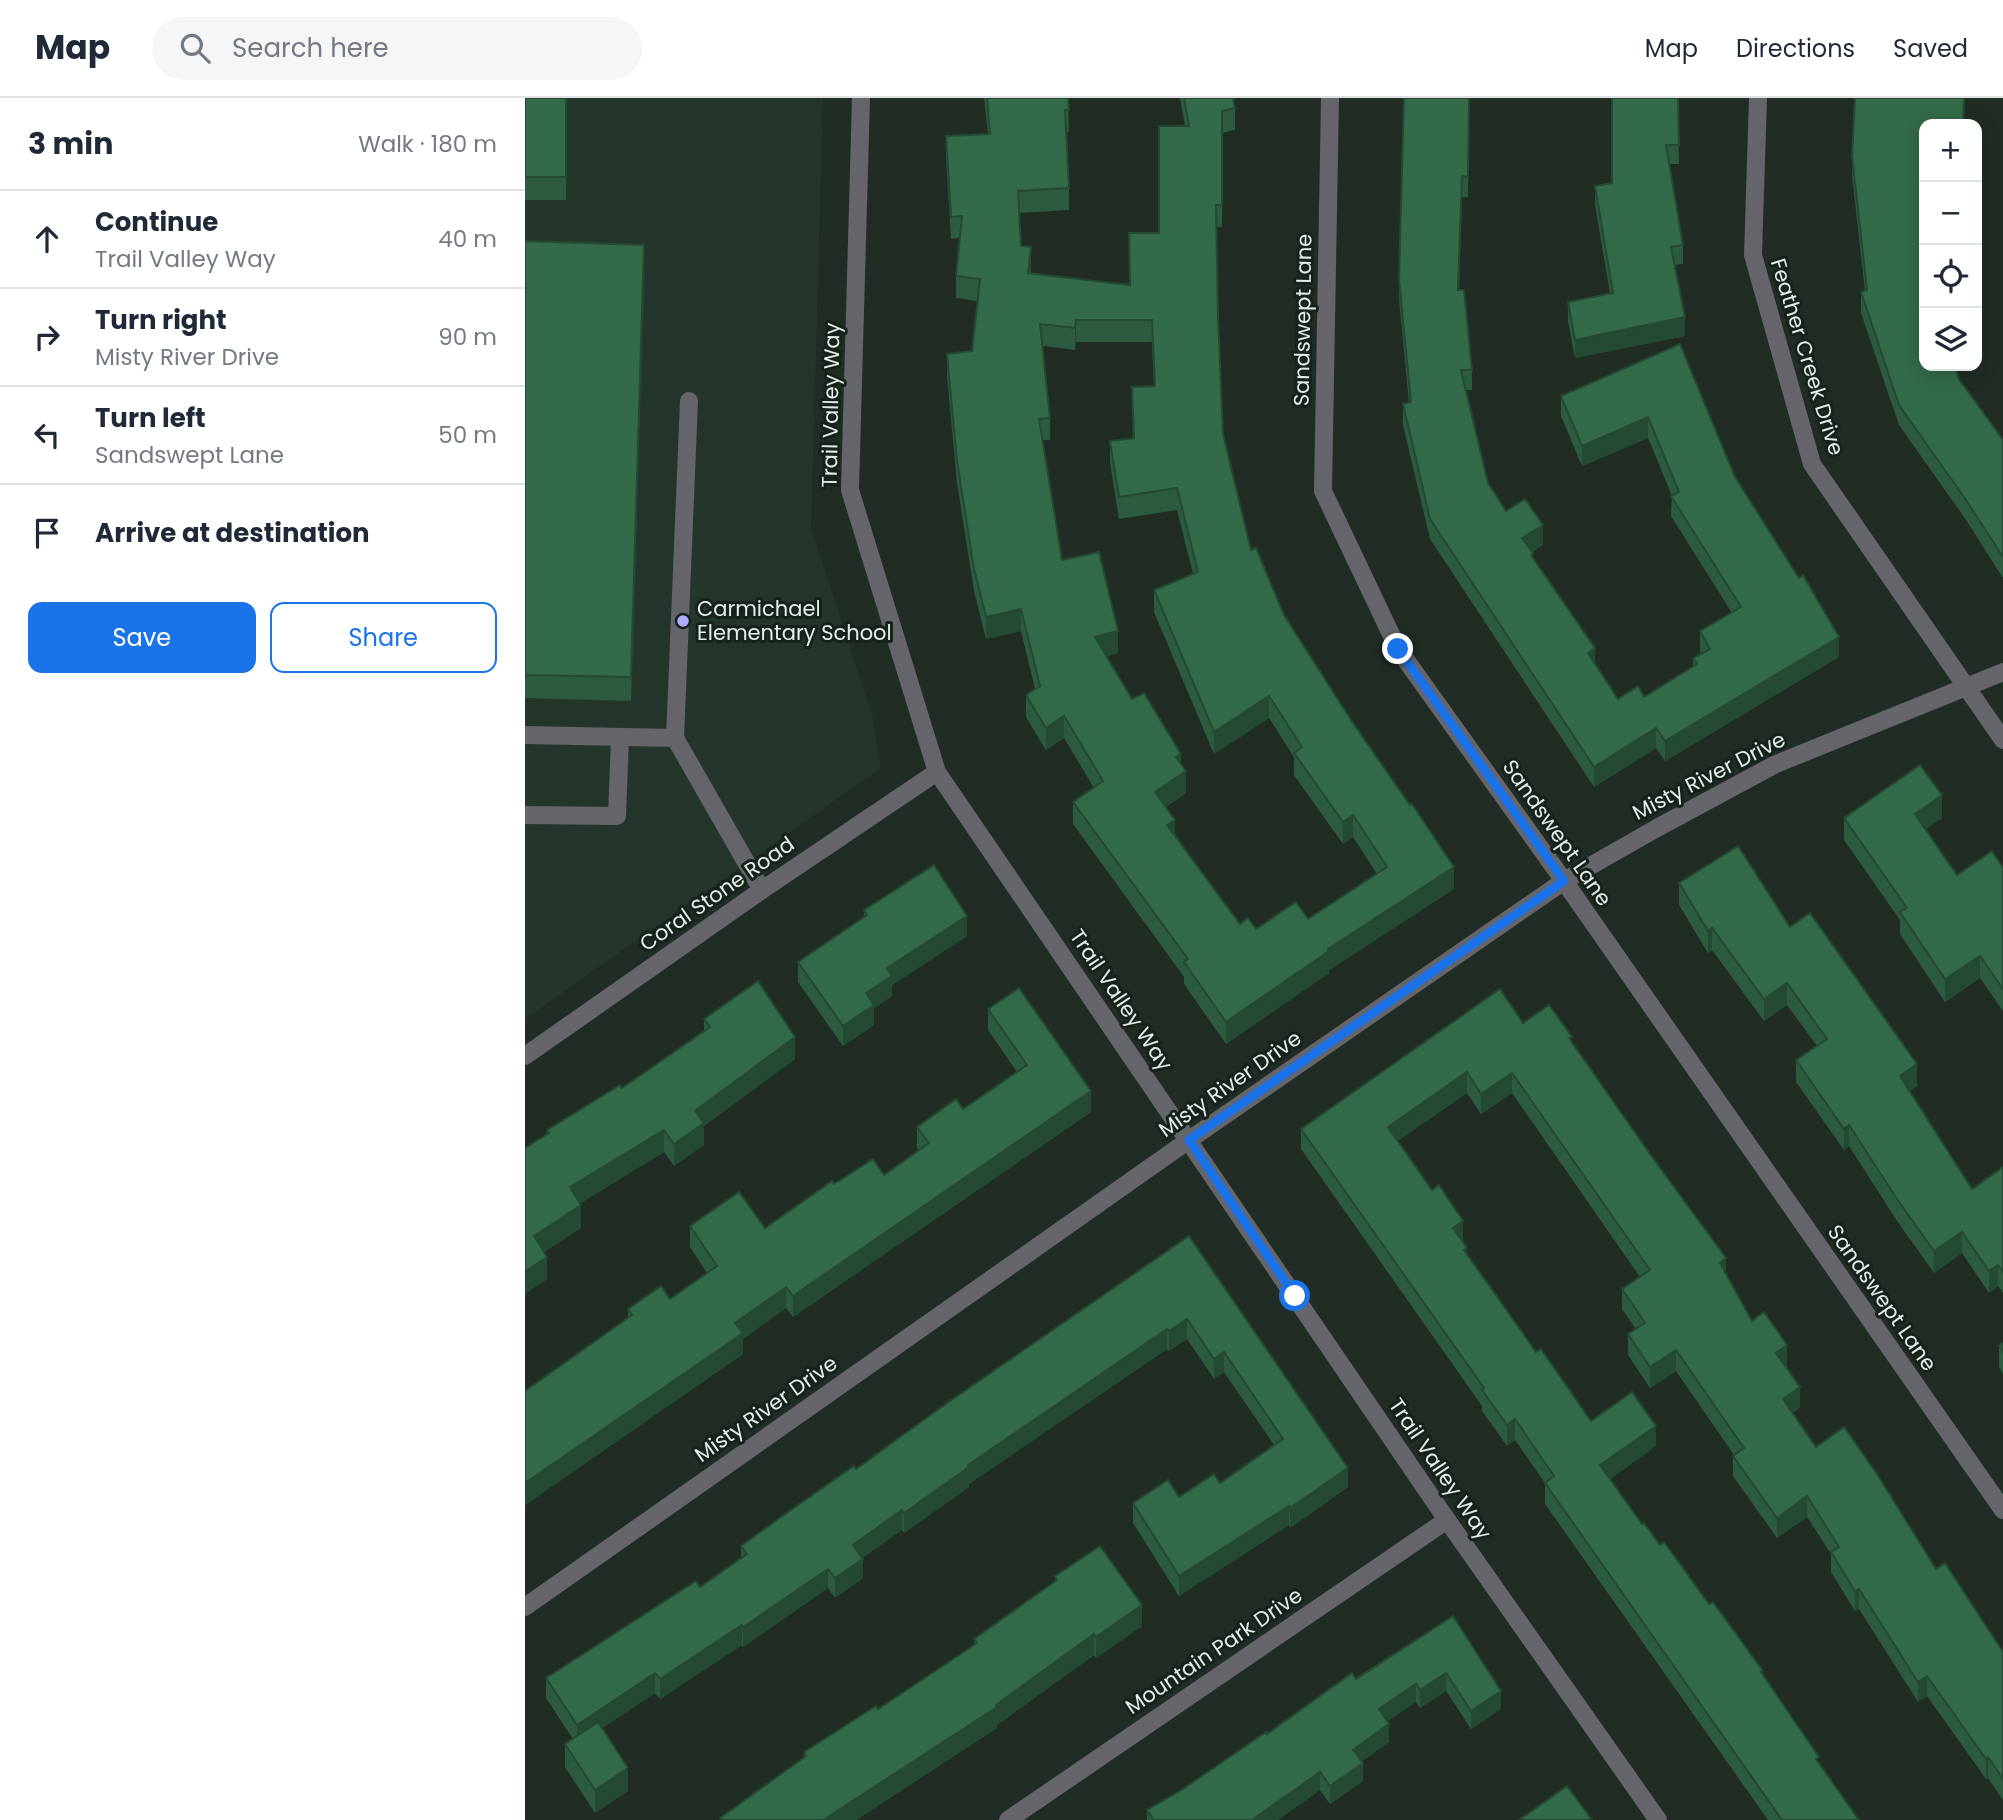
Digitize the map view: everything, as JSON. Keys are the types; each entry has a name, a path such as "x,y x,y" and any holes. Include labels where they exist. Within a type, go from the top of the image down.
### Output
{"street":[{"name":"Trail Valley Way","path":"861,98 850,490 937,772 1447,1520 1658,1820"},
{"name":"Sandswept Lane","path":"1330,98 1323,491 1398,649 1564,881 2003,1510"},
{"name":"Feather Creek Drive","path":"1758,98 1753,255 1811,464 2003,740"},
{"path":"689,401 675,738 762,890"},
{"name":"Misty River Drive","path":"525,1607 1189,1140 1564,881 1776,764 2003,672"},
{"path":"525,735 675,738"},
{"path":"525,815 617,816 621,737"},
{"name":"Coral Stone Road","path":"525,1056 762,890 937,772"},
{"name":"Mountain Park Drive","path":"1008,1820 1447,1520"}],"shaded area":[{"name":"Carmichael Elementary School","path":"525,98 823,98 811,528 872,714 881,768 525,1019"}],"building":[{"path":"525,98 566,98 566,177 525,177"},
{"path":"987,98 1068,98 1069,110 1065,110 1069,188 1018,191 1021,246 1031,247 1028,273 1130,285 1129,233 1159,233 1159,126 1189,126 1184,98 1233,98 1235,108 1222,111 1222,205 1216,205 1218,316 1223,434 1251,550 1256,548 1284,615 1353,723 1454,867 1328,949 1329,951 1226,1022 1184,962 1188,959 1073,802 1103,781 1064,716 1046,728 1026,695 1040,686 1021,609 986,617 974,569 957,461 947,354 972,351 980,279 956,276 962,216 951,217 946,136 990,134","holes":["1076,320 1152,320 1155,386 1132,387 1134,438 1110,441 1119,497 1177,488 1198,572 1154,590 1214,732 1269,696 1302,747 1294,753 1343,822 1353,815 1387,867 1308,919 1296,902 1256,929 1248,918 1240,924 1167,825 1175,820 1155,792 1186,771 1176,757 1181,754 1144,693 1132,699 1095,637 1118,631 1099,552 1062,560 1039,419 1050,418 1040,324 1075,328"]},
{"path":"1404,98 1469,98 1468,177 1462,176 1458,290 1464,290 1472,370 1461,370 1488,483 1506,511 1525,499 1543,525 1522,538 1595,648 1588,653 1618,699 1638,686 1644,697 1697,664 1693,658 1710,649 1700,631 1741,607 1671,496 1679,492 1648,417 1582,446 1561,396 1680,344 1735,477 1799,578 1803,575 1839,637 1665,741 1656,728 1594,767 1430,519 1403,404 1411,402 1399,279"},
{"path":"1612,98 1678,98 1679,145 1666,145 1683,245 1671,247 1685,317 1575,340 1568,302 1613,293 1595,186 1612,183"},
{"path":"1855,98 1964,98 1963,119 1919,119 1919,371 1957,371 1959,379 2003,440 2003,557 1899,405 1861,292 1867,290 1852,156"},
{"path":"525,241 644,245 631,677 525,675"},
{"path":"1920,765 1942,795 1915,814 1957,875 1992,851 2003,868 2003,989 1980,956 1945,979 1900,912 1907,908 1844,818"},
{"path":"1738,846 1790,927 1810,913 1917,1064 1900,1076 1972,1189 2003,1167 2003,1272 1998,1265 1989,1271 1962,1232 1934,1251 1849,1125 1844,1129 1796,1060 1827,1039 1787,983 1764,999 1712,928 1708,931 1679,883"},
{"path":"934,865 967,916 887,968 892,976 866,993 874,1005 843,1026 798,962 867,915 864,910"},
{"path":"758,981 795,1037 695,1111 704,1123 674,1144 664,1130 570,1187 581,1205 534,1236 547,1257 525,1272 525,1148 549,1133 547,1130 620,1085 622,1088 710,1027 704,1019"},
{"path":"1019,988 1091,1091 793,1296 786,1287 735,1323 743,1333 525,1483 525,1391 632,1315 628,1309 661,1286 670,1299 717,1266 690,1226 739,1192 765,1228 832,1181 834,1184 873,1159 884,1175 929,1143 917,1127 956,1099 963,1109 1027,1065 988,1009"},
{"path":"1500,989 1523,1023 1549,1005 1650,1154 1726,1258 1720,1263 1752,1321 1764,1312 1787,1345 1776,1353 1800,1387 1783,1399 1816,1447 1844,1427 1877,1474 1936,1569 1945,1563 2003,1652 2003,1779 1927,1676 1918,1682 1859,1589 1855,1591 1831,1552 1839,1547 1807,1496 1777,1518 1733,1456 1744,1448 1676,1350 1650,1367 1628,1334 1645,1323 1622,1289 1650,1270 1512,1073 1481,1094 1467,1072 1388,1127 1432,1190 1439,1185 1463,1221 1453,1228 1467,1248 1464,1250 1536,1352 1541,1349 1591,1421 1632,1392 1656,1426 1600,1465 1642,1524 1644,1523 1660,1545 1664,1542 1709,1604 1713,1602 1763,1671 1761,1672 1819,1757 1816,1759 1859,1820 1782,1820 1545,1483 1554,1476 1515,1419 1507,1425 1482,1390 1484,1388 1301,1129"},
{"path":"1189,1236 1348,1468 1290,1508 1289,1506 1179,1576 1133,1503 1168,1480 1179,1497 1214,1474 1220,1483 1283,1439 1224,1352 1214,1359 1187,1319 1169,1331 1167,1329 968,1465 969,1467 904,1513 902,1510 853,1545 863,1559 835,1578 828,1569 660,1679 655,1673 577,1725 546,1678 696,1581 700,1587 747,1554 741,1546 788,1512 854,1466 856,1469"},
{"path":"1100,1546 1142,1605 1096,1637 1094,1634 996,1705 997,1707 826,1820 721,1820 720,1818 806,1756 804,1752 876,1706 878,1709 977,1643 974,1639 1057,1580 1055,1576"},
{"path":"1453,1616 1501,1691 1471,1711 1446,1673 1420,1690 1416,1684 1379,1709 1389,1724 1353,1750 1363,1763 1330,1786 1320,1772 1252,1820 1154,1820 1147,1810 1183,1789 1266,1732 1267,1734 1352,1673 1356,1679"},
{"path":"598,1722 628,1768 595,1790 565,1744"},
{"path":"1567,1786 1592,1820 1519,1820"}],"place":[{"name":"Carmichael Elementary School","path":"683,621"}],"route":[{"path":"1295,1296 1189,1140 1564,881 1398,649"}]}
